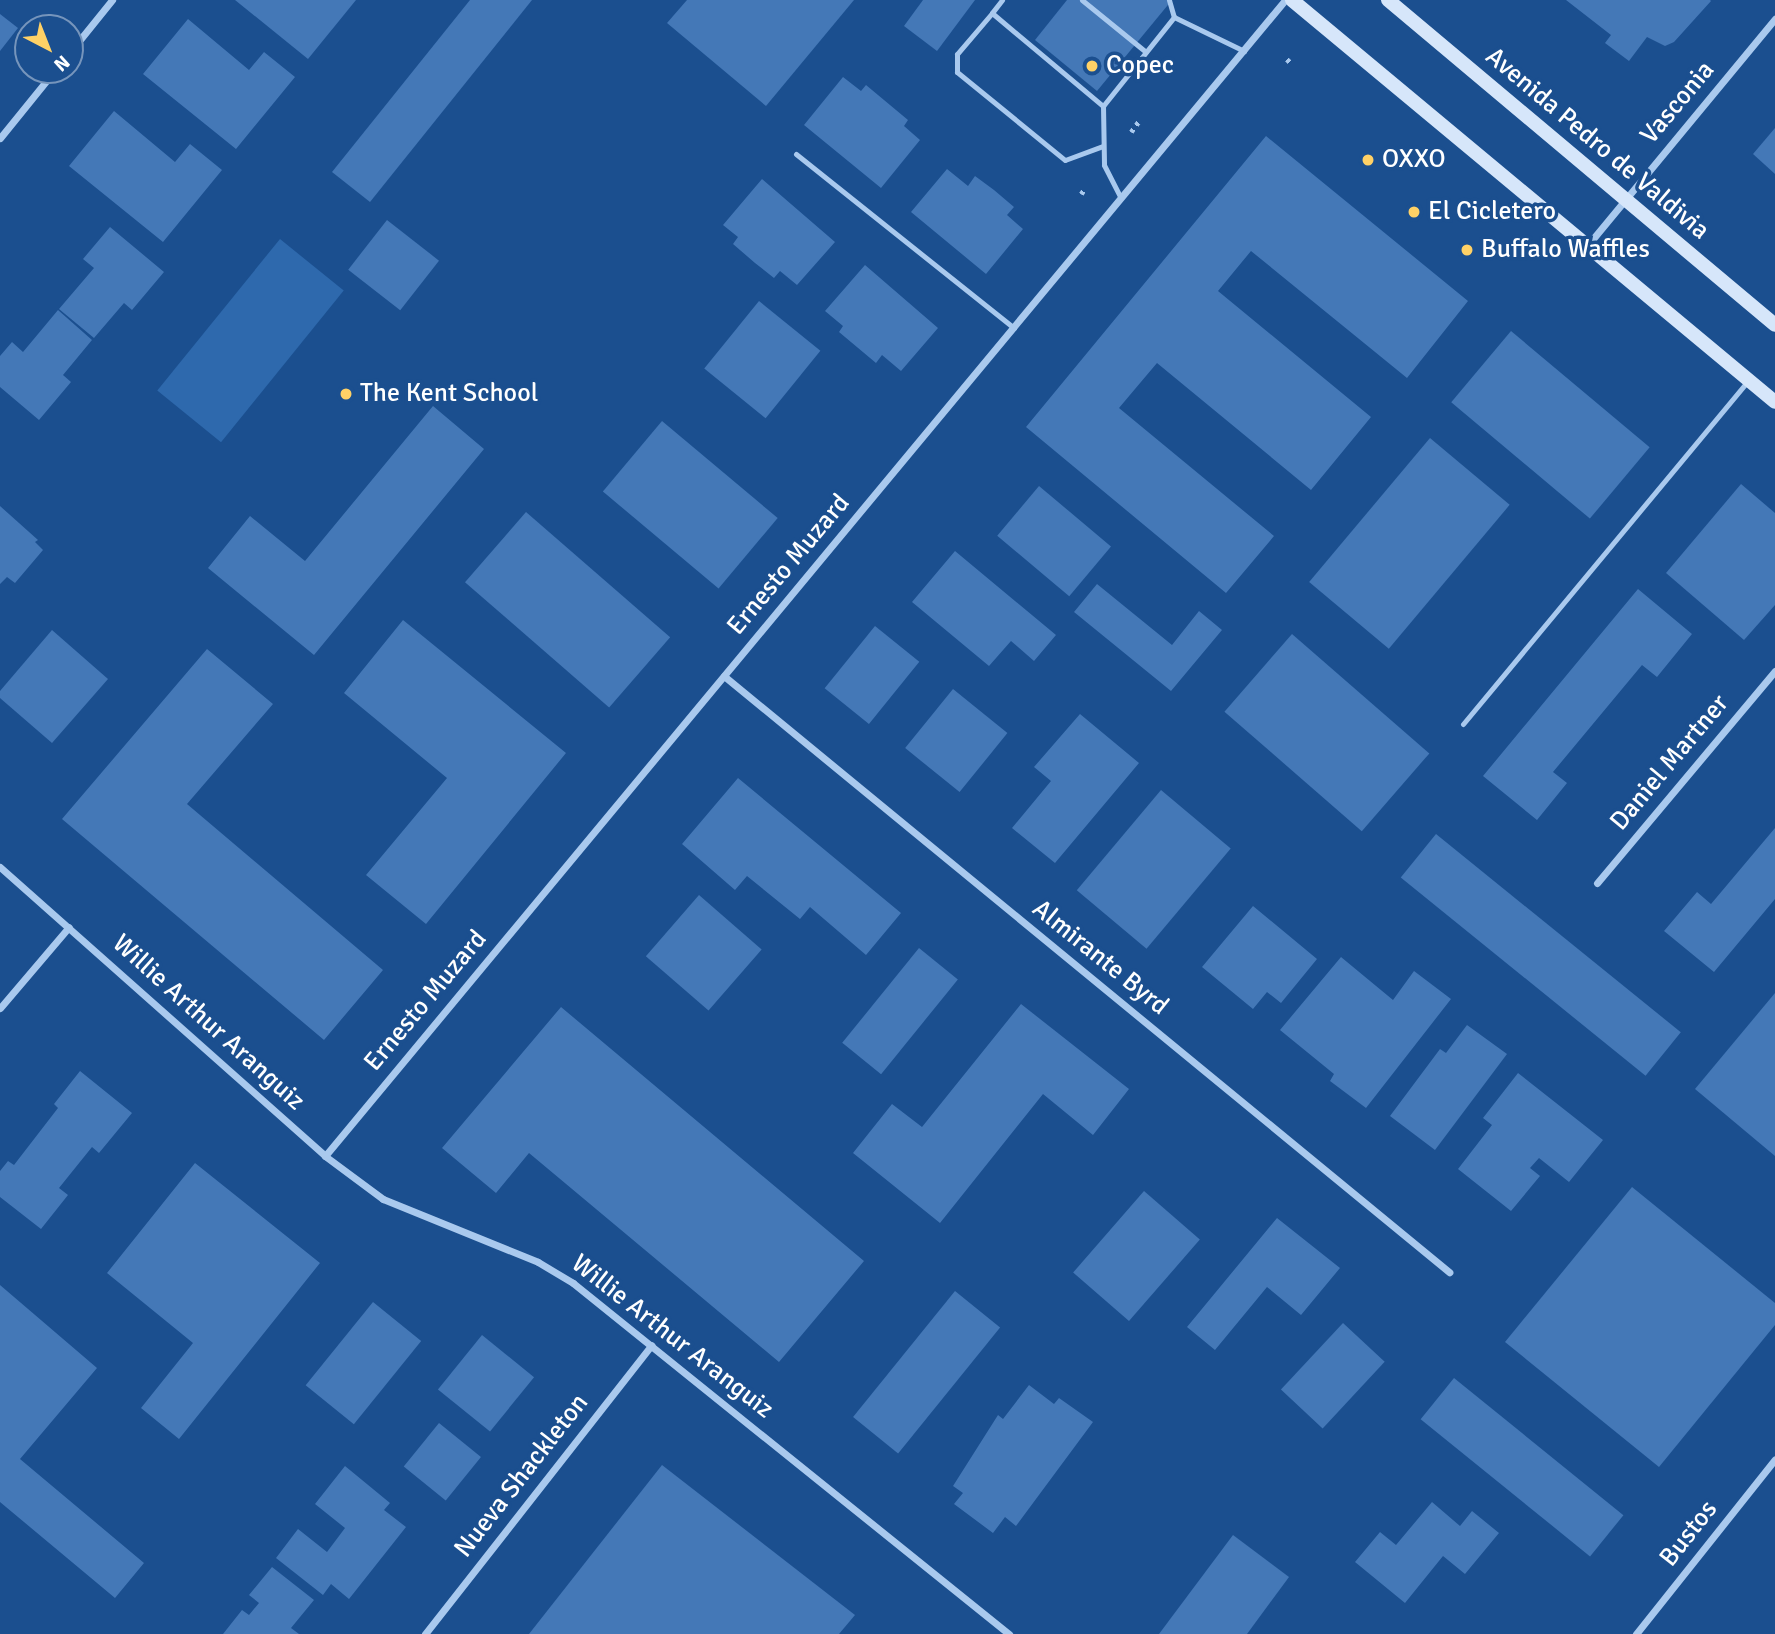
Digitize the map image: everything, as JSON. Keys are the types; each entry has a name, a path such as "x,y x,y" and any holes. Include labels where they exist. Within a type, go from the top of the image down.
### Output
{"main road":[{"path":"1292,0 1775,402"},
{"name":"Avenida Pedro de Valdivia","path":"1388,0 1775,325"}],"street":[{"path":"84,35 112,0"},
{"name":"Ernesto Muzard","path":"325,1156 1285,0"},
{"name":"Vasconia","path":"1587,246 1775,19"},
{"path":"0,138 44,84"},
{"name":"Daniel Martner","path":"1597,883 1775,671"},
{"name":"Almirante Byrd","path":"724,676 1449,1272"},
{"name":"Willie Arthur Aranguiz","path":"0,867 325,1156 383,1199 538,1262 652,1345 1009,1634"},
{"path":"0,1008 69,927"},
{"name":"Nueva Shackleton","path":"425,1634 652,1345"},
{"name":"Bustos","path":"1636,1634 1775,1459"}],"lane":[{"path":"1002,0 957,54 957,72 1065,160 1103,146"},
{"path":"1082,0 1146,52"},
{"path":"1169,0 1174,17 1244,51"},
{"path":"992,13 1103,106"},
{"path":"1121,198 1104,165 1103,106 1174,17"},
{"path":"796,154 1014,328"},
{"path":"1463,724 1749,380"}],"path":[{"path":"1287,59 1292,64"},
{"path":"1131,132 1139,121"}],"shaded area":[{"path":"280,239 344,291 221,442 157,391"}],"building":[{"path":"235,0 356,0 308,59"},
{"path":"470,0 532,0 370,202 332,172"},
{"path":"687,0 854,0 766,106 667,23"},
{"path":"923,0 975,0 937,51 904,26"},
{"name":"Copec","path":"1067,0 1172,0 1097,91 1035,40"},
{"path":"1566,0 1711,1 1674,42 1665,46 1647,37 1629,61 1605,43 1611,35"},
{"path":"0,14 14,25 14,33 0,51"},
{"path":"188,19 249,70 264,52 295,77 236,149 143,74"},
{"path":"843,77 861,91 866,85 908,120 904,126 920,140 881,188 804,125"},
{"path":"114,111 175,162 190,144 222,170 163,242 69,166"},
{"path":"1775,128 1775,174 1753,154"},
{"path":"1266,136 1468,301 1407,378 1251,251 1218,291 1371,417 1311,490 1157,363 1119,408 1274,536 1226,593 1026,427"},
{"path":"947,169 968,186 975,176 994,190 1014,207 1007,215 1023,229 986,274 911,212"},
{"path":"762,179 835,242 797,285 780,271 774,278 755,263 733,244 738,237 723,225"},
{"path":"387,220 439,261 400,310 348,270"},
{"path":"110,227 164,272 132,310 124,303 94,338 59,309 94,268 83,259"},
{"path":"865,265 938,328 901,371 882,355 876,363 839,332 843,326 825,311"},
{"path":"759,301 820,351 766,418 704,369"},
{"path":"58,310 92,340 63,375 71,382 39,420 0,387 0,356 12,342 23,352"},
{"path":"1511,331 1650,447 1590,519 1451,402"},
{"path":"433,406 484,449 314,655 208,568 250,516 305,561"},
{"path":"662,421 778,518 719,589 603,491"},
{"path":"1430,438 1510,505 1389,649 1309,582"},
{"path":"1741,484 1775,513 1775,605 1744,640 1666,573"},
{"path":"1039,486 1111,546 1069,596 997,536"},
{"path":"0,506 38,540 35,542 43,550 15,583 7,577 0,584"},
{"path":"526,512 670,637 609,707 465,582"},
{"path":"955,551 1056,635 1034,661 1011,641 989,666 912,602"},
{"path":"1097,584 1172,645 1199,611 1222,630 1171,691 1074,612"},
{"path":"1638,589 1692,634 1657,677 1642,665 1553,772 1567,783 1537,820 1483,776"},
{"path":"403,620 566,753 426,924 366,875 447,778 344,693"},
{"path":"875,626 919,662 869,724 825,688"},
{"path":"52,630 108,679 52,743 0,698 0,691"},
{"path":"1292,634 1429,753 1362,831 1224,712"},
{"path":"207,649 273,704 187,804 383,970 324,1040 62,819"},
{"path":"953,689 1007,733 960,792 905,748"},
{"path":"1080,714 1139,763 1055,863 1012,828 1051,781 1034,767"},
{"path":"738,778 901,913 866,955 810,907 800,919 747,876 735,890 682,844"},
{"path":"1161,790 1231,848 1147,949 1077,890"},
{"path":"1775,828 1775,899 1714,972 1664,931 1697,892 1711,904"},
{"path":"1436,834 1681,1032 1646,1076 1401,878"},
{"path":"699,895 762,949 709,1011 646,956"},
{"path":"1253,906 1317,959 1281,1003 1267,992 1253,1009 1202,967"},
{"path":"919,948 958,979 881,1074 842,1043"},
{"path":"1341,957 1393,1000 1414,971 1451,999 1366,1108 1330,1081 1334,1074 1280,1030"},
{"path":"1775,993 1775,1156 1695,1089"},
{"path":"1021,1004 1129,1089 1093,1135 1043,1094 940,1223 853,1153 892,1104 922,1127"},
{"path":"561,1007 864,1261 779,1362 529,1153 496,1193 442,1148"},
{"path":"1467,1025 1507,1054 1435,1150 1390,1116 1440,1049 1446,1053"},
{"path":"80,1071 132,1113 99,1153 92,1147 59,1188 68,1195 41,1229 0,1197 0,1171 8,1161 14,1165 58,1108 54,1104"},
{"path":"1518,1073 1603,1140 1569,1182 1539,1158 1530,1168 1540,1176 1511,1211 1458,1169 1492,1125 1483,1118"},
{"path":"195,1163 320,1263 179,1439 141,1408 193,1343 107,1273"},
{"path":"1632,1187 1775,1303 1775,1325 1659,1467 1505,1342"},
{"path":"1144,1191 1200,1240 1129,1321 1073,1273"},
{"path":"1277,1218 1340,1268 1301,1315 1267,1287 1215,1350 1187,1327"},
{"path":"0,1285 97,1368 20,1459 144,1563 115,1598 0,1502"},
{"path":"955,1291 1000,1328 898,1453 853,1417"},
{"path":"373,1302 421,1341 354,1424 306,1385"},
{"path":"1343,1323 1385,1362 1323,1428 1281,1390"},
{"path":"482,1335 534,1377 490,1432 438,1389"},
{"path":"1454,1378 1623,1515 1590,1556 1421,1419"},
{"path":"1029,1385 1054,1404 1059,1398 1093,1422 1016,1526 1005,1517 993,1533 954,1504 963,1493 953,1486 998,1415 1003,1419"},
{"path":"439,1423 481,1457 446,1501 404,1467"},
{"path":"662,1465 855,1615 839,1634 529,1634"},
{"path":"345,1466 390,1503 384,1510 406,1527 349,1599 331,1584 323,1595 276,1558 298,1529 327,1552 345,1528 315,1504"},
{"path":"1432,1502 1460,1526 1472,1511 1499,1533 1465,1574 1443,1556 1405,1603 1355,1562 1380,1532 1396,1545"},
{"path":"1233,1535 1289,1577 1247,1634 1159,1634"},
{"path":"272,1567 314,1600 291,1628 299,1634 223,1634 242,1610 249,1615 259,1603 249,1595"}],"place":[{"name":"Copec","path":"1092,66"},
{"name":"OXXO","path":"1368,160"},
{"name":"El Cicletero","path":"1414,212"},
{"name":"Buffalo Waffles","path":"1467,250"},
{"name":"The Kent School","path":"346,394"}]}
